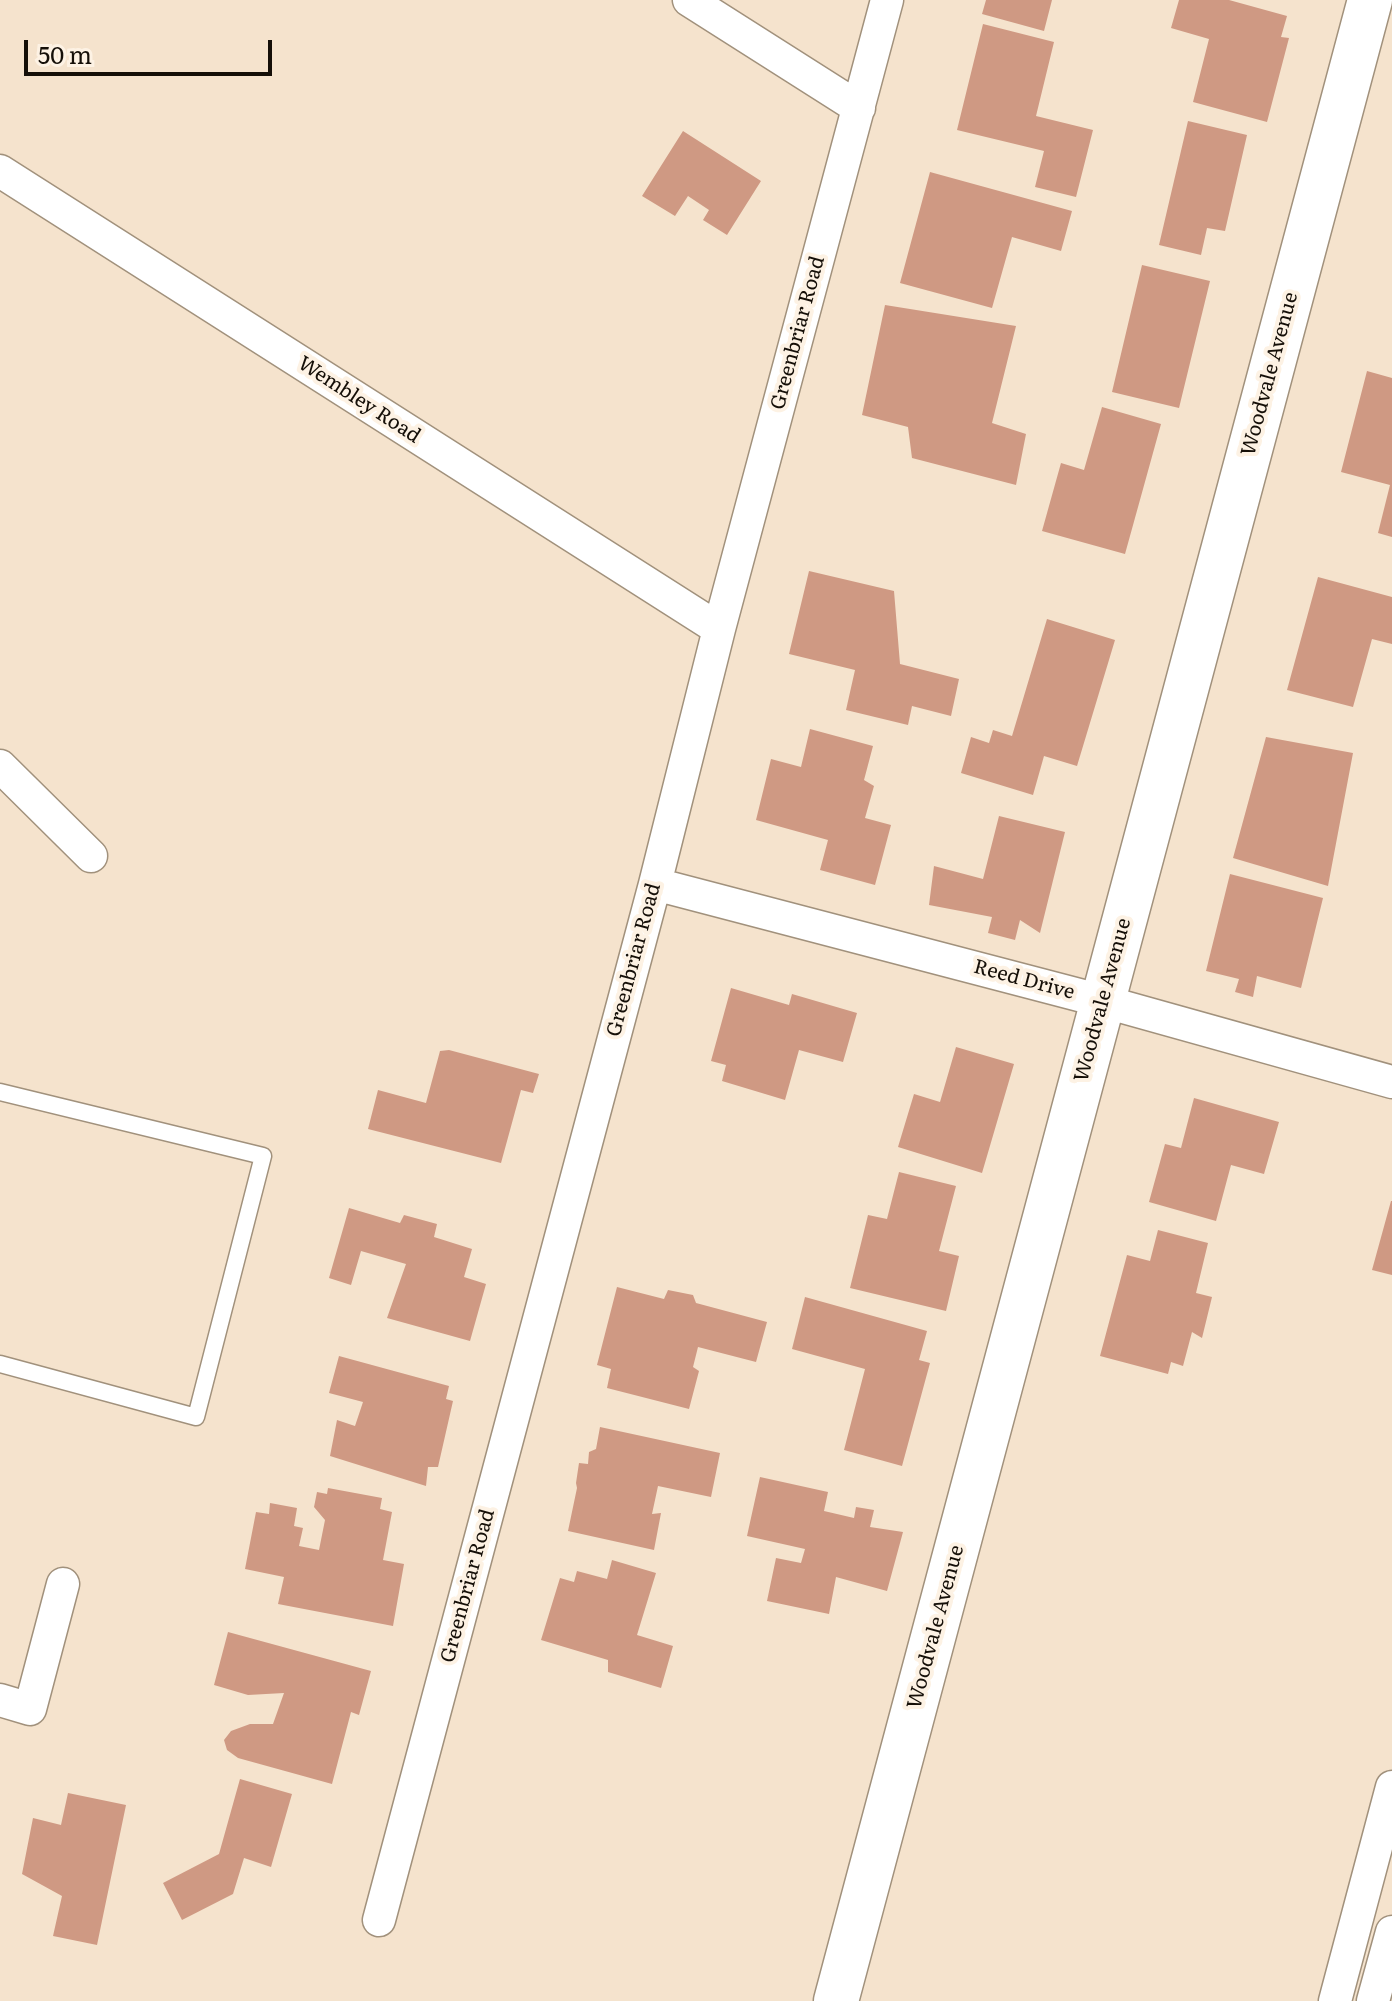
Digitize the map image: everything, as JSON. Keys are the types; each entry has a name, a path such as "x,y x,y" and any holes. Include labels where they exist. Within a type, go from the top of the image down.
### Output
{"street":[{"path":"689,0 859,108"},
{"name":"Greenbriar Road","path":"379,1920 887,0"},
{"name":"Woodvale Avenue","path":"836,2001 1370,0"},
{"name":"Wembley Road","path":"0,171 719,629"},
{"path":"0,766 91,856"},
{"name":"Reed Drive","path":"655,884 1102,1001 1392,1082"},
{"path":"0,1700 30,1709 63,1584"},
{"path":"1335,2001 1384,1849 1392,1787"},
{"path":"1373,2001 1392,1932"}],"lane":[{"path":"0,1092 263,1156 196,1417 0,1364"}],"building":[{"path":"986,0 1052,0 1044,31 982,14"},
{"path":"1179,0 1229,0 1287,16 1281,37 1289,38 1267,122 1193,102 1209,39 1171,28"},
{"path":"983,24 1054,42 1036,116 1093,130 1076,197 1035,187 1044,151 957,130"},
{"path":"1188,121 1247,135 1225,231 1207,228 1201,255 1159,245"},
{"path":"683,131 761,181 727,235 703,220 709,210 688,196 675,216 642,196"},
{"path":"930,172 1072,211 1061,251 1012,237 992,308 900,283"},
{"path":"1142,265 1210,281 1179,408 1112,392"},
{"path":"885,305 1016,326 992,423 1026,434 1016,485 912,458 908,427 862,415"},
{"path":"1367,371 1392,378 1392,537 1378,533 1390,485 1341,472"},
{"path":"1102,407 1161,424 1125,554 1042,531 1061,463 1084,470"},
{"path":"809,571 894,591 900,664 959,679 951,716 912,706 908,725 846,710 855,670 789,654"},
{"path":"1318,577 1392,597 1392,644 1372,639 1353,707 1287,690"},
{"path":"1047,619 1115,640 1077,766 1044,756 1033,795 961,773 971,737 989,743 993,730 1012,736"},
{"path":"810,729 873,746 864,780 874,786 865,818 891,825 875,885 820,870 828,840 756,820 771,759 801,767"},
{"path":"1266,737 1353,753 1328,886 1233,858"},
{"path":"999,816 1065,832 1040,933 1020,920 1015,940 988,933 992,917 929,905 934,866 983,879"},
{"path":"1230,874 1323,898 1301,988 1257,976 1253,997 1235,992 1239,979 1206,971"},
{"path":"731,988 789,1005 792,994 857,1013 843,1062 799,1050 785,1100 722,1081 726,1065 711,1061"},
{"path":"956,1047 1014,1064 982,1173 898,1147 914,1094 940,1102"},
{"path":"449,1050 539,1074 533,1093 521,1090 501,1163 368,1129 378,1090 426,1103 440,1051"},
{"path":"1194,1098 1279,1122 1264,1174 1231,1165 1216,1221 1149,1202 1165,1144 1181,1148"},
{"path":"899,1172 956,1186 939,1251 959,1256 946,1311 850,1288 868,1215 887,1219"},
{"path":"1392,1201 1392,1275 1372,1270"},
{"path":"349,1208 400,1223 404,1215 437,1224 434,1237 472,1249 464,1277 486,1284 470,1341 387,1318 406,1264 361,1251 351,1285 329,1278"},
{"path":"1158,1230 1208,1243 1196,1293 1212,1297 1202,1338 1192,1332 1183,1366 1171,1362 1168,1374 1100,1356 1127,1255 1150,1261"},
{"path":"617,1287 664,1299 668,1290 693,1295 696,1303 767,1322 756,1362 698,1347 693,1367 699,1371 689,1409 607,1388 611,1369 597,1365"},
{"path":"805,1297 927,1331 919,1360 930,1363 902,1466 844,1450 865,1369 792,1349"},
{"path":"339,1356 449,1386 446,1399 453,1401 438,1467 428,1467 426,1486 330,1456 337,1420 355,1426 363,1402 329,1393"},
{"path":"600,1427 720,1453 711,1497 658,1486 652,1514 661,1513 654,1550 568,1531 579,1463 588,1464 589,1452 596,1449"},
{"path":"760,1477 828,1492 824,1511 854,1518 856,1507 874,1510 870,1527 903,1532 887,1591 836,1577 829,1614 767,1601 776,1558 801,1563 805,1549 747,1536"},
{"path":"328,1488 382,1498 380,1509 392,1512 383,1560 404,1564 393,1626 278,1604 284,1577 245,1569 256,1512 269,1514 270,1503 297,1508 294,1526 303,1528 299,1546 319,1550 325,1520 314,1507 317,1492 327,1494"},
{"path":"612,1560 656,1573 637,1635 673,1646 661,1688 608,1672 608,1660 541,1640 560,1578 574,1582 577,1571 607,1579"},
{"path":"228,1632 371,1671 359,1715 351,1712 332,1784 238,1758 227,1750 224,1740 231,1731 250,1724 273,1724 284,1693 248,1695 214,1685"},
{"path":"240,1779 292,1794 271,1867 244,1858 233,1894 182,1920 163,1883 219,1854"},
{"path":"68,1793 126,1805 97,1945 53,1936 62,1896 22,1874 33,1818 61,1825"}]}
